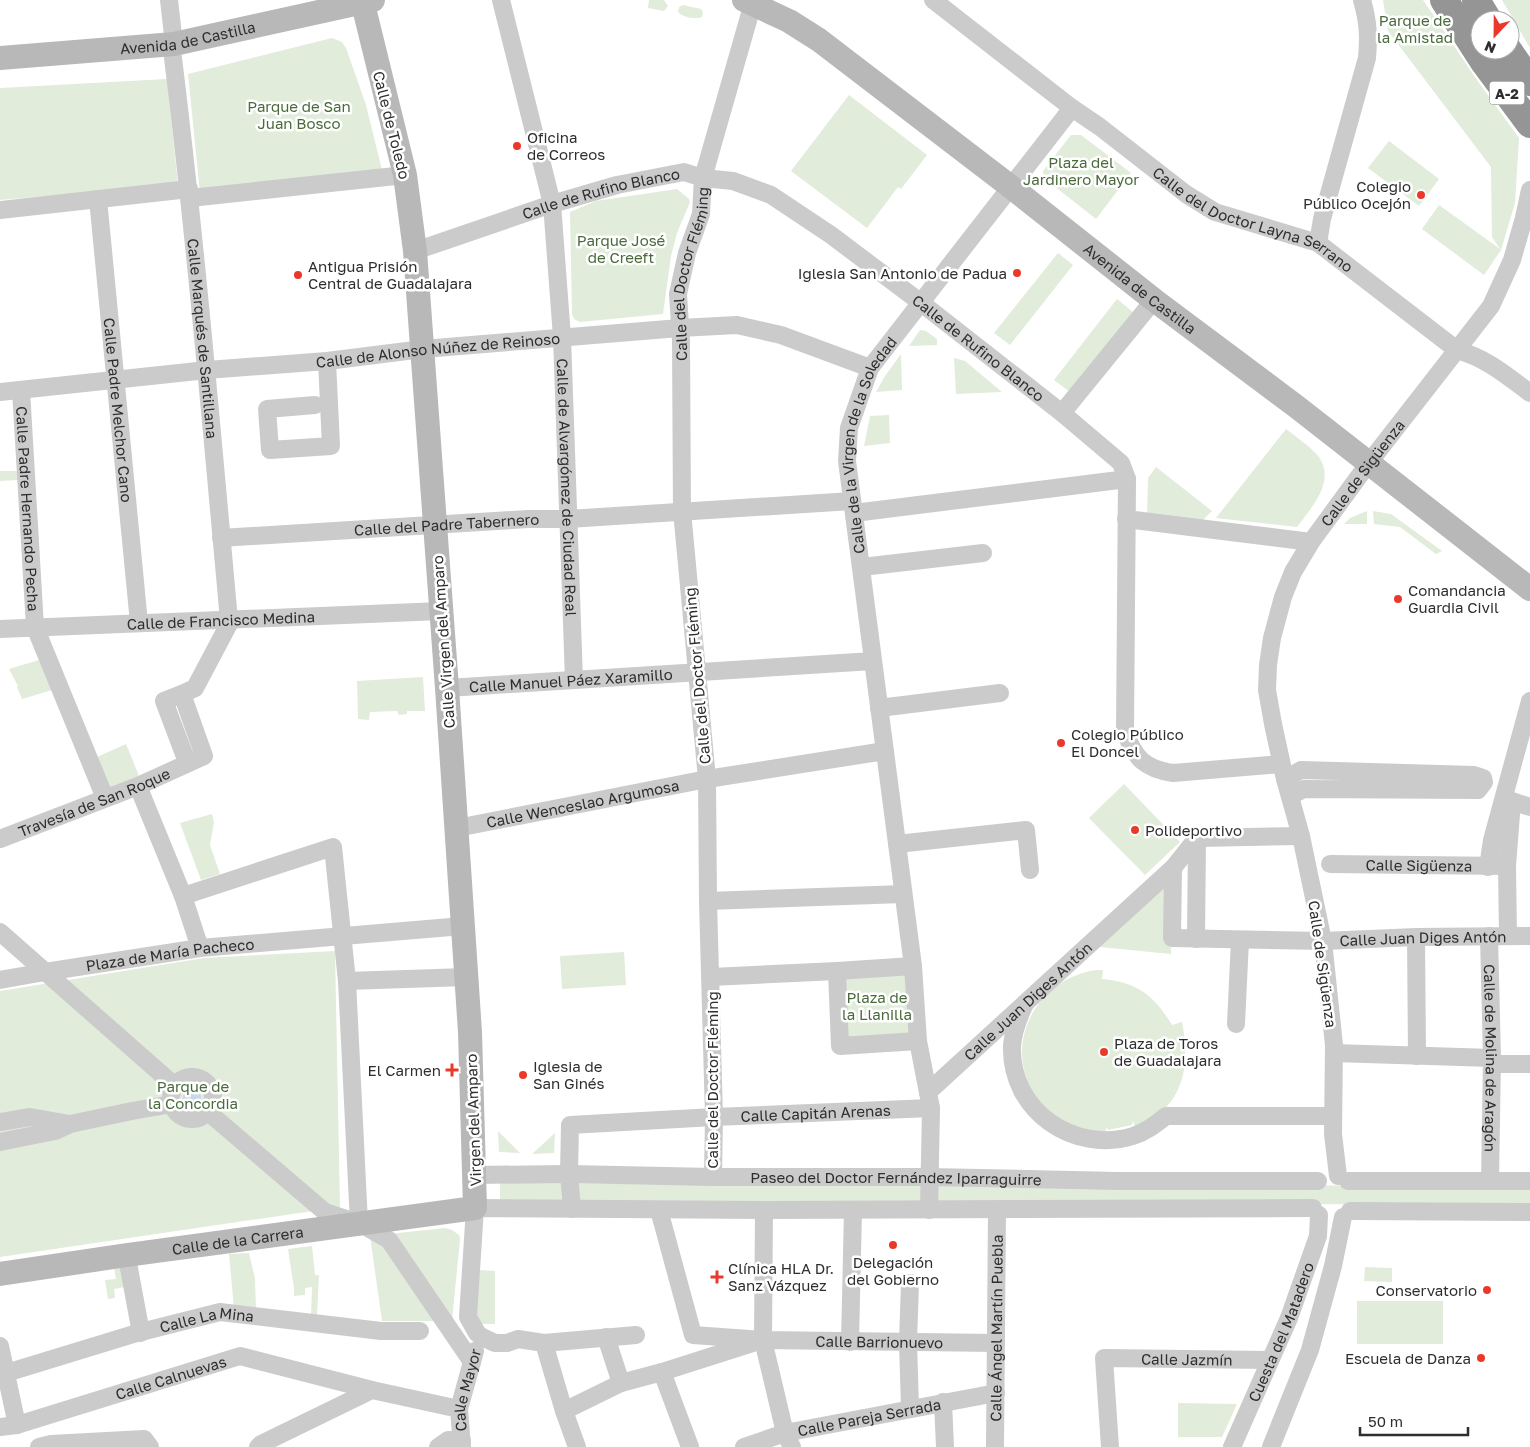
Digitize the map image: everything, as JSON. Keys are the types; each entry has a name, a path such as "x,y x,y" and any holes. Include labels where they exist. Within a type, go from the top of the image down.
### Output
{"highway":[{"name":"A-2","path":"1444,0 1484,62 1530,124"},
{"name":"A-2","path":"1515,60 1530,82"}],"street":[{"name":"Calle Marqués de Santillana","path":"169,0 207,370 230,620"},
{"name":"Calle de Alvargómez de Ciudad Real","path":"501,0 552,204 562,337 574,680"},
{"name":"Calle del Doctor Layna Serrano","path":"933,0 1186,194 1215,212 1318,243 1457,350 1475,355 1493,365 1530,393"},
{"path":"1318,243 1322,219 1367,58 1368,20 1362,0"},
{"name":"Avenida de Castilla","path":"748,2 789,21 819,40 1530,589"},
{"name":"Calle del Doctor Fléming","path":"713,1177 714,1117 708,901 707,779 682,512 678,294 687,252 701,214 703,178 748,2"},
{"name":"Avenida de Castilla","path":"0,71 174,51 360,4"},
{"name":"Calle de Toledo","path":"360,4 405,174 414,251"},
{"name":"Avenida de Castilla","path":"0,58 174,51"},
{"name":"Calle de la Virgen de la Soledad","path":"929,1210 929,1100 918,1042 913,966 847,461 849,428 870,368 1072,108"},
{"name":"Calle de Rufino Blanco","path":"414,251 552,204 618,184 684,172 703,178 734,181 771,195 831,235 920,302 1062,413 1121,463 1127,479"},
{"path":"0,210 98,199 405,174"},
{"name":"Calle de Sigüenza","path":"1343,1178 1333,1134 1334,1053 1323,941 1301,836 1283,772 1267,690 1272,638 1283,597 1293,572 1311,542 1368,464 1491,306 1512,260 1530,190"},
{"name":"Calle Padre Melchor Cano","path":"98,199 139,623"},
{"name":"Calle Virgen del Amparo","path":"414,251 447,688 470,1032"},
{"path":"1062,413 1154,300"},
{"name":"Calle de Alonso Núñez de Reinoso","path":"0,392 207,370 327,361 422,349 737,325 781,335 870,368"},
{"path":"315,405 267,410 270,450 331,446 327,361"},
{"name":"Calle Padre Hernando Pecha","path":"21,390 35,627 105,798"},
{"path":"1127,479 1125,731 1129,744 1137,756 1146,764 1157,770 1173,773 1283,772 1301,770 1474,775 1482,778 1484,782 1478,790 1304,789 1290,796"},
{"name":"Calle del Padre Tabernero","path":"222,538 528,519 853,507 1127,479"},
{"path":"1126,519 1311,542"},
{"path":"862,567 983,553"},
{"name":"Calle de Francisco Medina","path":"0,629 441,611"},
{"name":"Travesía de San Roque","path":"0,839 138,786 187,762 204,756 182,694 195,688 230,620"},
{"name":"Calle Manuel Páez Xaramillo","path":"447,688 873,661"},
{"path":"879,708 1000,693"},
{"path":"1488,866 1492,840 1530,701"},
{"name":"Calle Wenceslao Argumosa","path":"457,828 707,779 884,751"},
{"path":"138,786 182,896 200,948"},
{"path":"1508,936 1507,866 1512,801 1530,807"},
{"path":"897,844 1026,830 1030,870"},
{"path":"1196,939 1197,838 1301,836"},
{"name":"Calle Juan Diges Antón","path":"929,1100 980,1042 1026,1003 1172,868 1197,838"},
{"path":"182,896 333,847 347,981 359,1223"},
{"name":"Calle Sigüenza","path":"1330,864 1507,866"},
{"name":"Calle Juan Diges Antón","path":"1172,868 1172,938 1323,941 1416,937 1530,936"},
{"path":"708,901 903,894"},
{"name":"Plaza de María Pacheco","path":"0,980 200,948 463,926"},
{"path":"0,932 175,1086"},
{"name":"Calle de Molina de Aragón","path":"1489,936 1492,1061 1490,1181"},
{"path":"1416,937 1417,1056"},
{"path":"1236,1024 1240,940"},
{"path":"711,977 913,966"},
{"path":"837,971 840,1046 918,1042"},
{"path":"347,981 466,977"},
{"path":"1026,1003 1016,1024 1012,1046 1014,1069 1022,1091 1035,1110 1052,1125 1072,1136 1094,1141 1117,1140 1135,1136 1151,1128 1166,1116 1333,1116"},
{"name":"Virgen del Amparo","path":"470,1032 475,1208"},
{"path":"1334,1053 1417,1056 1530,1064"},
{"path":"185,1078 197,1078 206,1083 212,1092 213,1102 208,1112 201,1117 192,1119 183,1117 176,1112 172,1104 171,1094 175,1086 185,1078"},
{"name":"Calle Capitán Arenas","path":"568,1174 570,1125 714,1117 929,1100"},
{"path":"0,1142 55,1131 70,1124 172,1104"},
{"path":"208,1112 325,1212 359,1223 389,1240 472,1362"},
{"path":"0,1122 30,1117 70,1124"},
{"name":"Calle de Sigüenza","path":"1319,1180 1333,1134"},
{"path":"568,1174 572,1209"},
{"name":"Paseo del Doctor Fernández Iparraguirre","path":"474,1175 930,1177 1118,1181 1319,1180"},
{"path":"1530,1181 1343,1178 1330,1175 1319,1180 1313,1188 1311,1196 1316,1211 1331,1219 1346,1214 1530,1212"},
{"path":"1271,1447 1310,1350 1346,1214 1354,1203 1355,1194 1352,1187 1343,1178"},
{"path":"475,1208 468,1318 473,1328 482,1337 495,1343 507,1343 518,1339 544,1343 636,1335"},
{"name":"Calle de la Carrera","path":"0,1274 475,1208"},
{"name":"Paseo del Doctor Fernández Iparraguirre","path":"475,1208 1316,1211"},
{"name":"Calle Barrionuevo","path":"660,1210 693,1335 763,1340 996,1343"},
{"path":"764,1210 763,1340 788,1440"},
{"path":"850,1342 852,1210"},
{"name":"Calle Ángel Martín Puebla","path":"995,1447 997,1210"},
{"name":"Cuesta del Matadero","path":"1232,1447 1289,1318 1318,1236 1316,1211"},
{"path":"128,1263 142,1333"},
{"path":"910,1283 908,1342 910,1408"},
{"name":"Calle La Mina","path":"3,1374 220,1312 382,1331 420,1331"},
{"name":"Calle Mayor","path":"462,1444 459,1409 476,1344 482,1337"},
{"path":"606,1338 620,1383"},
{"path":"564,1411 620,1383 662,1372 763,1340"},
{"path":"544,1343 564,1411 577,1447"},
{"path":"0,1346 8,1426"},
{"name":"Calle Calnuevas","path":"8,1426 240,1356 372,1390 459,1409"},
{"name":"Calle Jazmín","path":"1110,1447 1104,1358 1270,1360"},
{"path":"662,1372 690,1447"},
{"path":"258,1447 372,1390"},
{"name":"Calle Pareja Serrada","path":"744,1447 788,1440 910,1408 996,1393"},
{"path":"943,1402 945,1447"},
{"path":"39,1447 52,1444 144,1440 150,1447"},
{"path":"438,1447 448,1440 462,1444"}],"green space":[{"path":"649,0 664,0 668,6 664,11 648,8"},
{"name":"Parque de la Amistad","path":"1383,0 1423,0 1519,138 1515,203 1501,250 1484,275 1422,229 1439,205 1500,249 1492,237 1491,167 1388,31"},
{"path":"1502,0 1530,0 1530,48 1520,31 1520,10 1508,10"},
{"path":"683,5 701,9 703,12 702,17 693,18 680,14 678,12 679,7"},
{"name":"Parque de San Juan Bosco","path":"332,38 342,42 346,48 366,105 383,174 200,193 188,74"},
{"path":"167,79 178,185 0,200 0,88"},
{"path":"849,95 927,155 901,189 898,187 867,228 791,171"},
{"name":"Plaza del Jardinero Mayor","path":"1071,135 1081,135 1131,173 1096,219 1044,178 1043,171"},
{"path":"1389,141 1439,179 1419,206 1368,168"},
{"name":"Parque José de Creeft","path":"677,189 690,202 677,233 671,256 663,314 580,322 574,319 572,314 570,212 596,201"},
{"path":"1058,253 1073,265 1010,345 994,333"},
{"path":"1117,299 1133,312 1070,392 1054,380"},
{"path":"920,330 926,331 937,339 937,345 909,346"},
{"path":"901,354 902,390 876,392 885,376"},
{"path":"954,358 965,361 1002,392 956,394"},
{"path":"889,415 890,443 864,446 870,416"},
{"path":"1286,429 1308,446 1319,457 1324,466 1325,476 1320,494 1297,527 1216,518"},
{"path":"1156,467 1212,511 1201,522 1147,516 1148,478"},
{"path":"0,471 18,471 19,480 0,481"},
{"path":"1367,511 1367,524 1344,524 1350,518"},
{"path":"1373,511 1391,514 1442,551 1436,554 1400,527 1374,524"},
{"path":"39,660 52,690 22,699 9,669"},
{"path":"423,677 425,711 407,711 407,714 399,715 397,711 370,712 369,720 358,719 357,681"},
{"path":"126,744 139,776 109,788 97,757"},
{"name":"Polideportivo","path":"1124,784 1180,842 1145,875 1089,818"},
{"path":"212,814 214,822 210,845 220,874 201,880 180,823"},
{"path":"1173,868 1171,954 1089,946"},
{"name":"Parque de la Concordia","path":"335,951 340,1207 0,1257 0,991 204,958"},
{"path":"624,952 626,985 562,989 560,956"},
{"name":"Plaza de la Llanilla","path":"913,966 918,1041 840,1046 837,971"},
{"name":"Plaza de Toros de Guadalajara","path":"1103,970 1102,979 1125,983 1143,992 1151,998 1172,1025 1182,1022 1185,1046 1184,1070 1177,1092 1171,1102 1162,1111 1136,1129 1133,1121 1132,1125 1108,1130 1106,1127 1106,1135 1073,1128 1053,1117 1032,1093 1022,1060 1027,1024 1047,994 1079,974"},
{"path":"498,1131 520,1153 499,1152"},
{"path":"555,1133 554,1153 532,1154"},
{"path":"500,1183 1530,1186 1530,1205 500,1201"},
{"path":"445,1228 459,1235 460,1239 452,1321 382,1321 370,1236"},
{"path":"312,1246 315,1275 319,1275 317,1316 311,1316 312,1287 305,1288 305,1295 294,1296 288,1249"},
{"path":"249,1253 255,1279 256,1309 234,1308 229,1254"},
{"path":"126,1266 130,1286 114,1289 115,1298 108,1299 105,1280 116,1279 114,1268"},
{"path":"1365,1267 1392,1268 1392,1282 1364,1281"},
{"path":"480,1270 495,1271 495,1324 479,1324 475,1313"},
{"path":"1357,1301 1443,1301 1443,1344 1357,1344"},
{"path":"1178,1403 1237,1404 1222,1437 1178,1437"}],"water":[{"path":"192,1089 198,1092 201,1098 198,1104 192,1107 186,1104 183,1098 186,1092"}],"place":[{"name":"Oficina de Correos","path":"517,146"},
{"name":"Colegio Público Ocejón","path":"1421,195"},
{"name":"Iglesia San Antonio de Padua","path":"1017,273"},
{"name":"Antigua Prisión Central de Guadalajara","path":"298,275"},
{"name":"Comandancia Guardia Civil","path":"1398,599"},
{"name":"Colegio Público El Doncel","path":"1061,743"},
{"name":"Polideportivo","path":"1135,830"},
{"name":"Plaza de Toros de Guadalajara","path":"1104,1052"},
{"name":"El Carmen","path":"452,1070"},
{"name":"Iglesia de San Ginés","path":"523,1075"},
{"name":"Delegación del Gobierno","path":"893,1245"},
{"name":"Clínica HLA Dr. Sanz Vázquez","path":"717,1277"},
{"name":"Conservatorio","path":"1487,1290"},
{"name":"Escuela de Danza","path":"1481,1358"}]}
